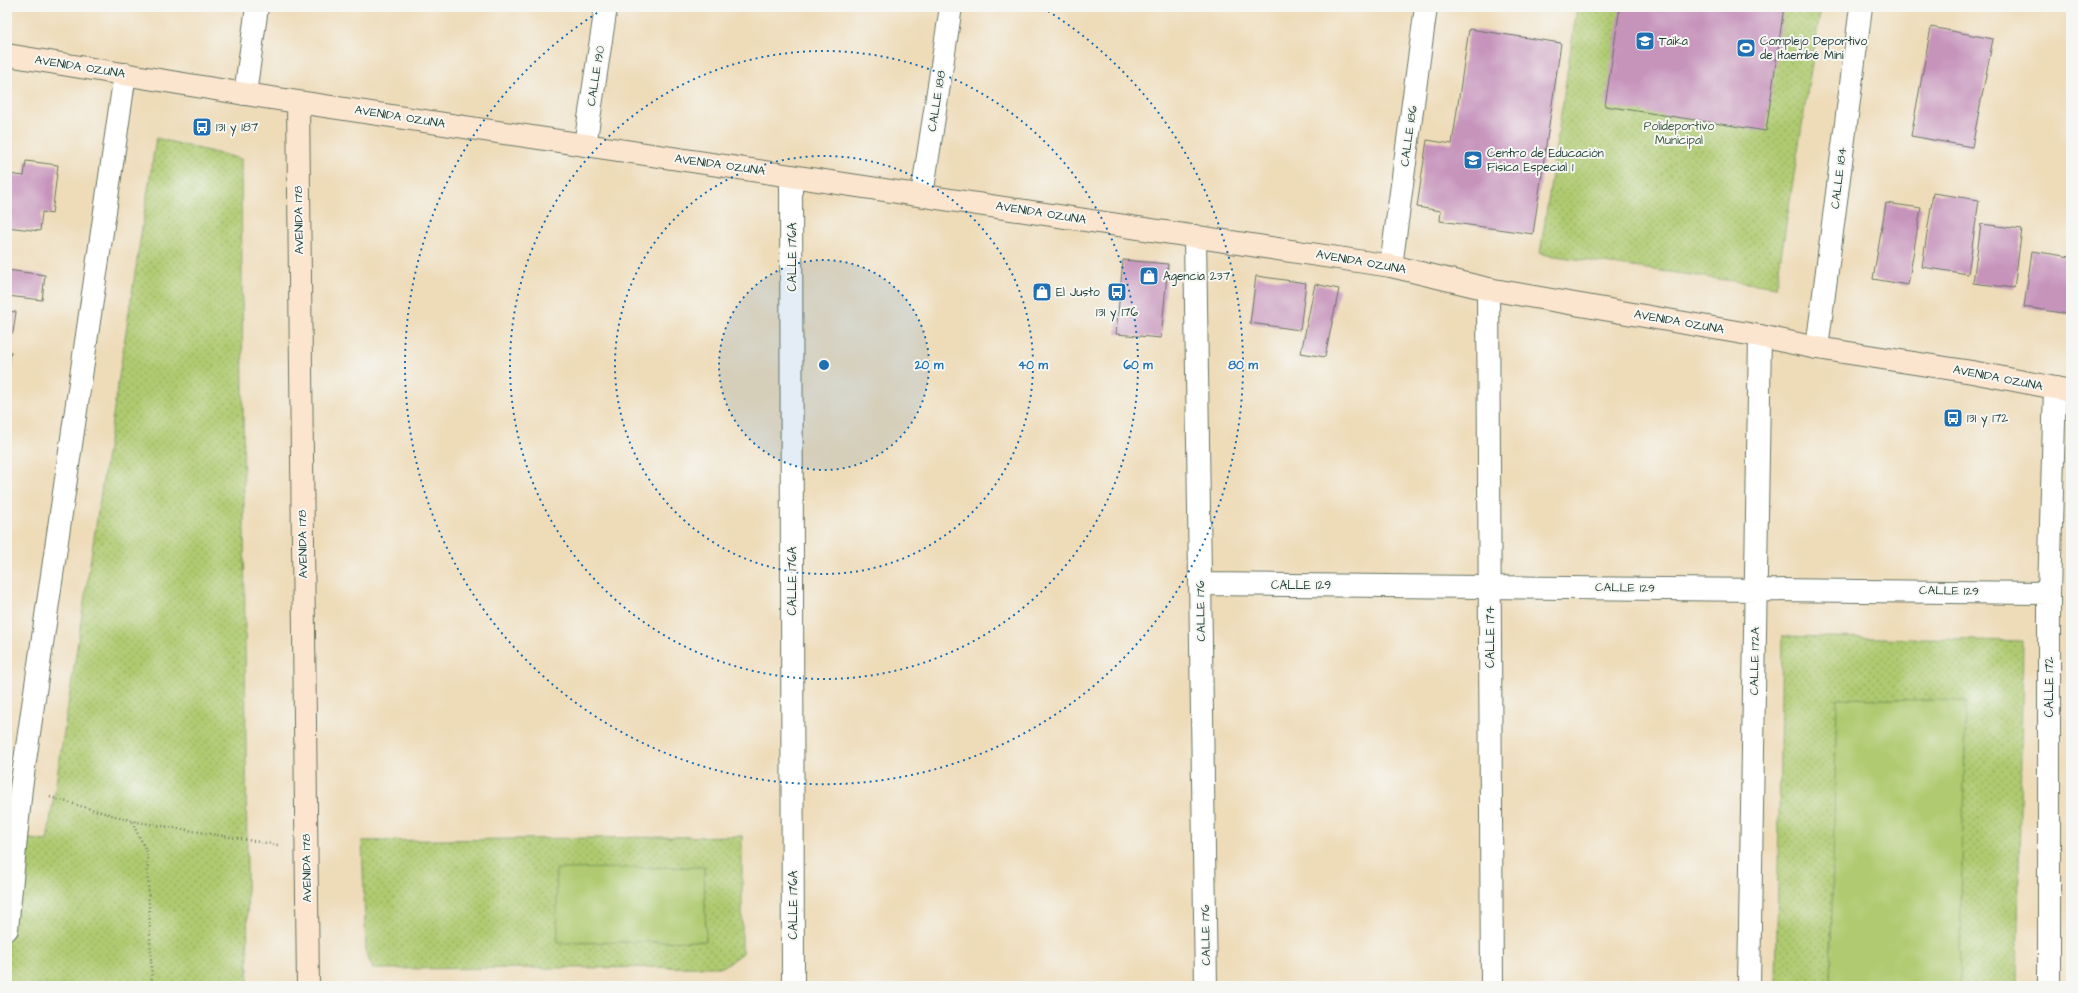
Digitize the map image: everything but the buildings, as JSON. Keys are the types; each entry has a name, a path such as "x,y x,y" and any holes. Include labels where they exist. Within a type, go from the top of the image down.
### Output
{"main road":[{"name":"AVENIDA OZUNA","path":"7,55 245,94 1391,266 1488,289 1760,336 1817,348 1972,372 2063,390"},
{"name":"AVENIDA 178","path":"298,102 308,986"}],"street":[{"path":"245,94 258,7"},
{"name":"CALLE 190","path":"585,145 606,7"},
{"name":"CALLE 188","path":"922,195 951,7"},
{"name":"CALLE 186","path":"1391,266 1426,7"},
{"name":"CALLE 184","path":"1817,348 1861,7"},
{"path":"7,929 14,787 125,74"},
{"name":"CALLE 176A","path":"791,176 793,986"},
{"name":"CALLE 176","path":"1195,236 1206,986"},
{"name":"CALLE 174","path":"1488,289 1492,986"},
{"name":"CALLE 172A","path":"1749,986 1760,336"},
{"name":"CALLE 172","path":"2049,986 2049,592 2063,390"},
{"name":"CALLE 129","path":"1200,584 2049,592"}],"path":[{"path":"14,787 132,821 306,850"},
{"path":"132,821 147,852 152,986"}],"green space":[{"name":"Polideportivo Municipal","path":"1577,7 1821,7 1776,287 1540,254"},
{"path":"156,138 241,159 248,986 7,986 7,836 47,841"},
{"path":"1782,636 2023,641 2017,986 1776,986"},
{"path":"1837,698 1966,701 1959,986 1830,986"},
{"path":"742,836 742,953 723,967 373,969 366,953 362,841"},
{"path":"704,867 706,941 558,943 556,869"}],"place":[{"name":"Taika","path":"1645,41"},
{"name":"Complejo Deportivo de Itaembé Miní","path":"1746,48"},
{"name":"131 y 187","path":"202,127"},
{"name":"Centro de Educación Física Especial 1","path":"1473,160"},
{"name":"Agencia 237","path":"1149,276"},
{"name":"El Justo","path":"1042,292"},
{"name":"131 y 176","path":"1117,292"},
{"name":"131 y 172","path":"1953,418"}]}
